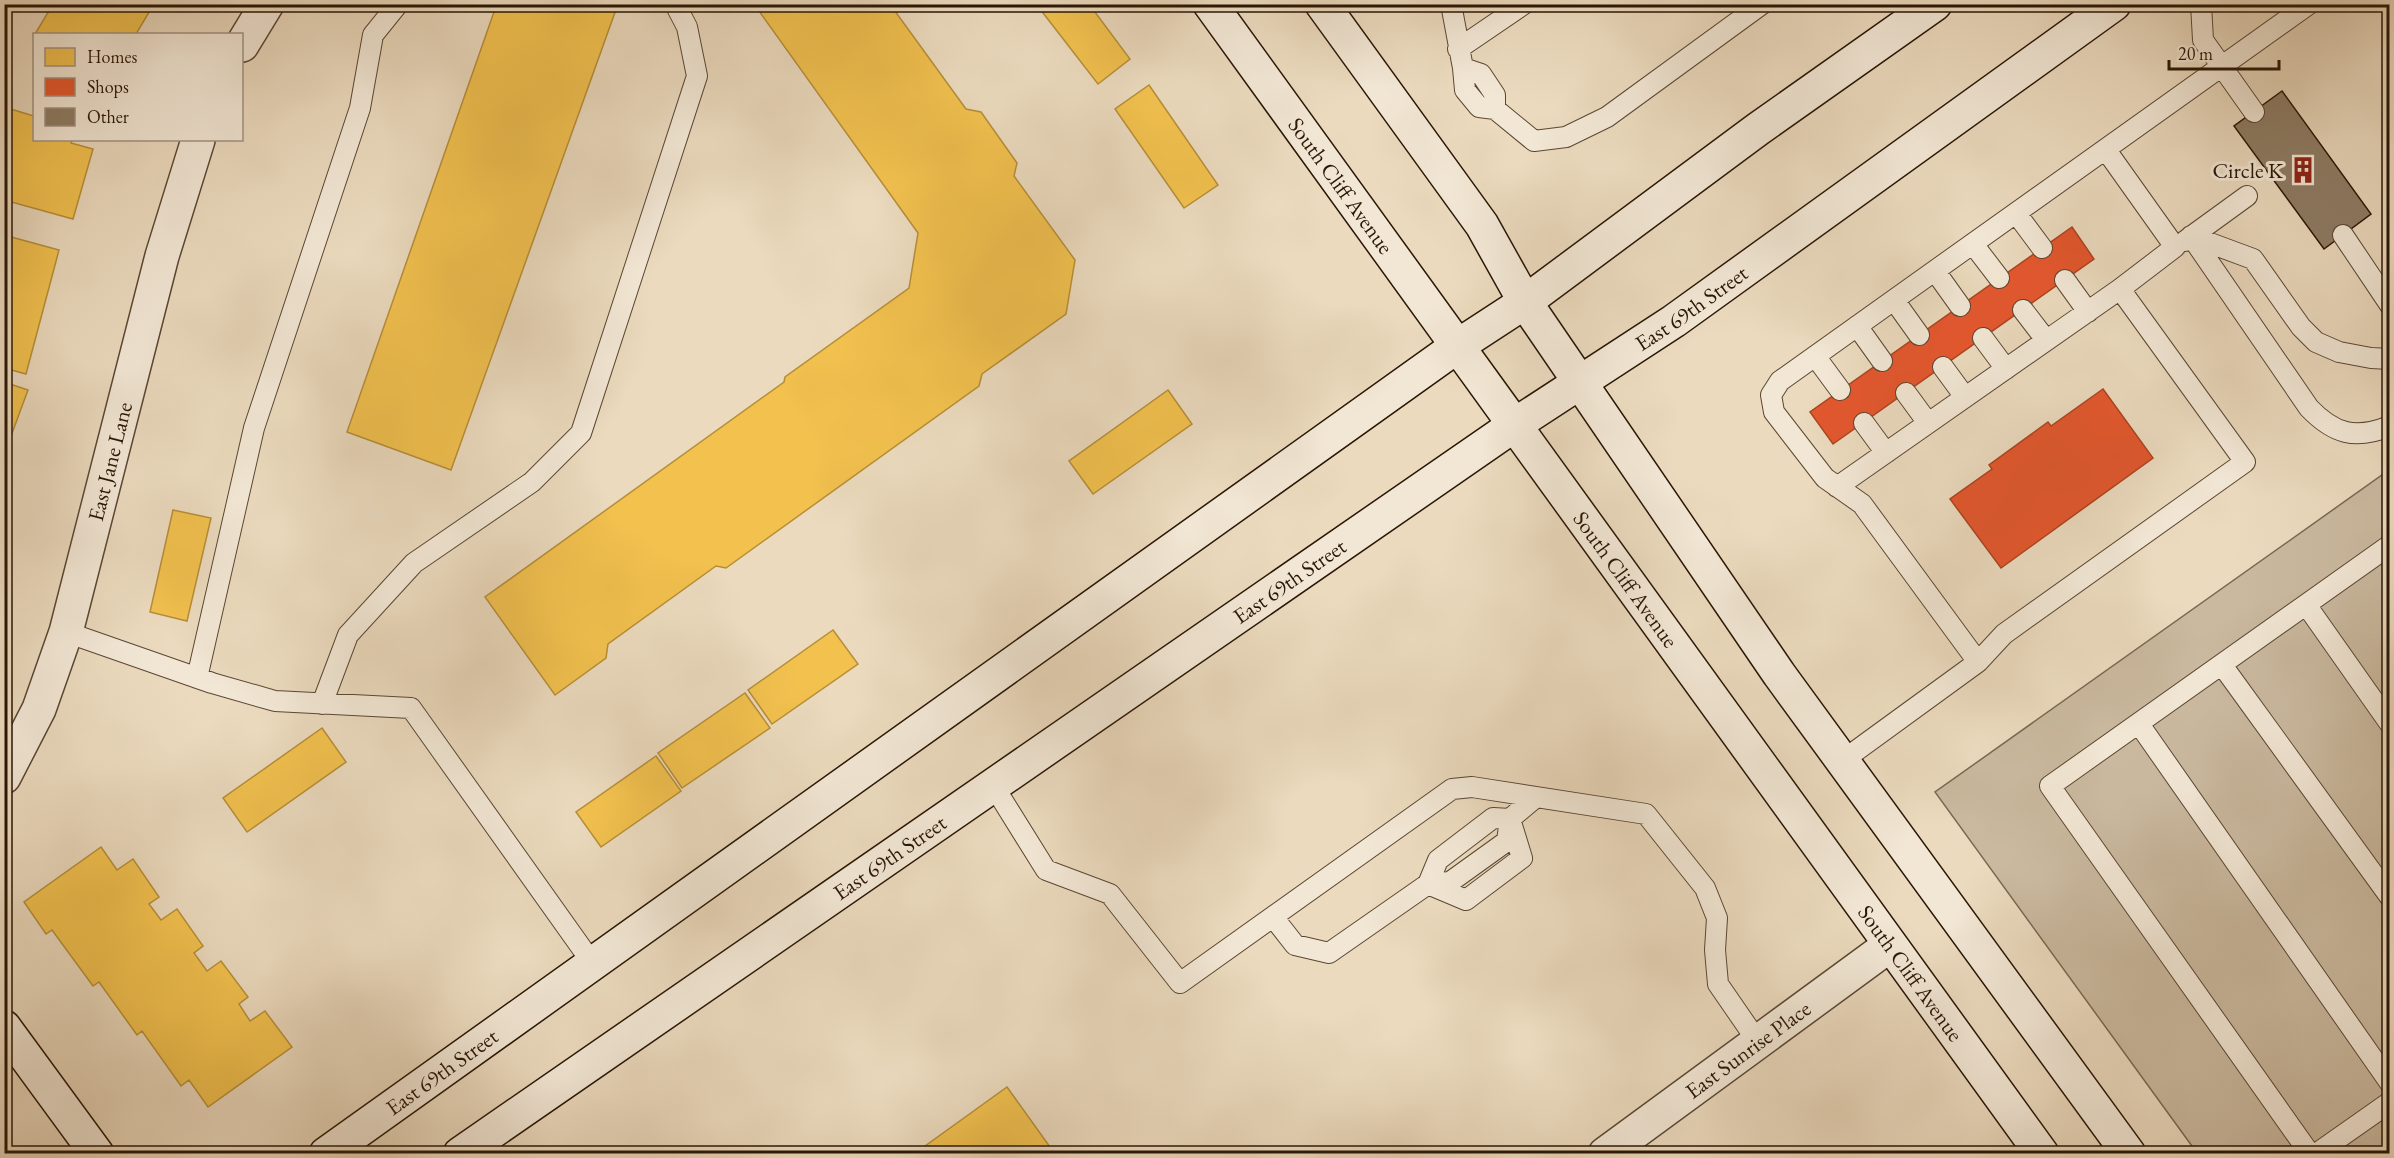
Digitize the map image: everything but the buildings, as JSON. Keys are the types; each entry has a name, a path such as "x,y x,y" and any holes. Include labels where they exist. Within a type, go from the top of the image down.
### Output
{"main road":[{"path":"243,43 267,4"},
{"name":"South Cliff Avenue","path":"1210,4 1513,426 2042,1154"},
{"path":"1322,4 1482,225 1525,302 1842,761 2129,1154"},
{"name":"East 69th Street","path":"326,1154 1456,347 1525,302 1758,129 1935,4"},
{"name":"East 69th Street","path":"460,1154 1513,426 1674,321 2114,4"},
{"name":"East Jane Lane","path":"4,777 39,709 66,632 162,256 198,141"},
{"name":"East Sunrise Place","path":"1605,1154 1890,945"},
{"path":"4,1027 97,1154"}],"lane":[{"path":"197,678 254,428 360,108 373,35 398,4"},
{"path":"322,704 348,635 414,563 532,482 581,433 698,76 687,27 675,4"},
{"path":"1450,4 1460,58 1481,74 1495,95 1495,109 1534,141 1566,138 1606,117 1762,4"},
{"path":"1460,58 1524,4"},
{"path":"2201,4 2203,40 2254,112"},
{"path":"1978,662 1862,504 1825,478 1774,412 1770,395 1780,381 2309,4"},
{"path":"2106,150 2175,247"},
{"path":"1838,487 2088,312 2247,196"},
{"path":"2016,213 2042,248"},
{"path":"2343,235 2390,305"},
{"path":"2191,236 2253,259 2301,327 2316,342 2339,352 2390,359"},
{"path":"2191,236 2309,408 2323,422 2342,432 2359,434 2375,432 2390,426"},
{"path":"1973,244 1999,278"},
{"path":"1935,271 1960,306"},
{"path":"2065,280 2088,312"},
{"path":"1842,761 1978,662 2004,634 2245,462 2120,289"},
{"path":"1894,300 1919,335"},
{"path":"2023,310 2046,340"},
{"path":"1857,326 1882,361"},
{"path":"1983,338 2006,369"},
{"path":"1815,356 1840,390"},
{"path":"1943,367 1965,397"},
{"path":"1906,393 1928,423"},
{"path":"1864,423 1886,453"},
{"path":"2310,1154 2050,786 2390,545"},
{"path":"2307,606 2390,724"},
{"path":"66,632 197,678 275,701 411,708 593,964"},
{"path":"2223,665 2390,897"},
{"path":"2139,724 2390,1083"},
{"path":"993,784 1046,870 1110,894 1180,983 1452,789 1472,787 1646,814 1706,888 1717,918 1715,950 1718,984 1758,1042"},
{"path":"1273,917 1296,945 1329,953 1428,884 1450,882 1507,842 1510,819 1536,797"},
{"path":"1428,884 1438,860 1493,818 1510,819"},
{"path":"2316,1154 2390,1102"}],"shaded area":[{"path":"2389,470 2389,1153 2197,1153 1935,792"}],"place":[{"name":"Circle K","path":"2303,170"}]}
